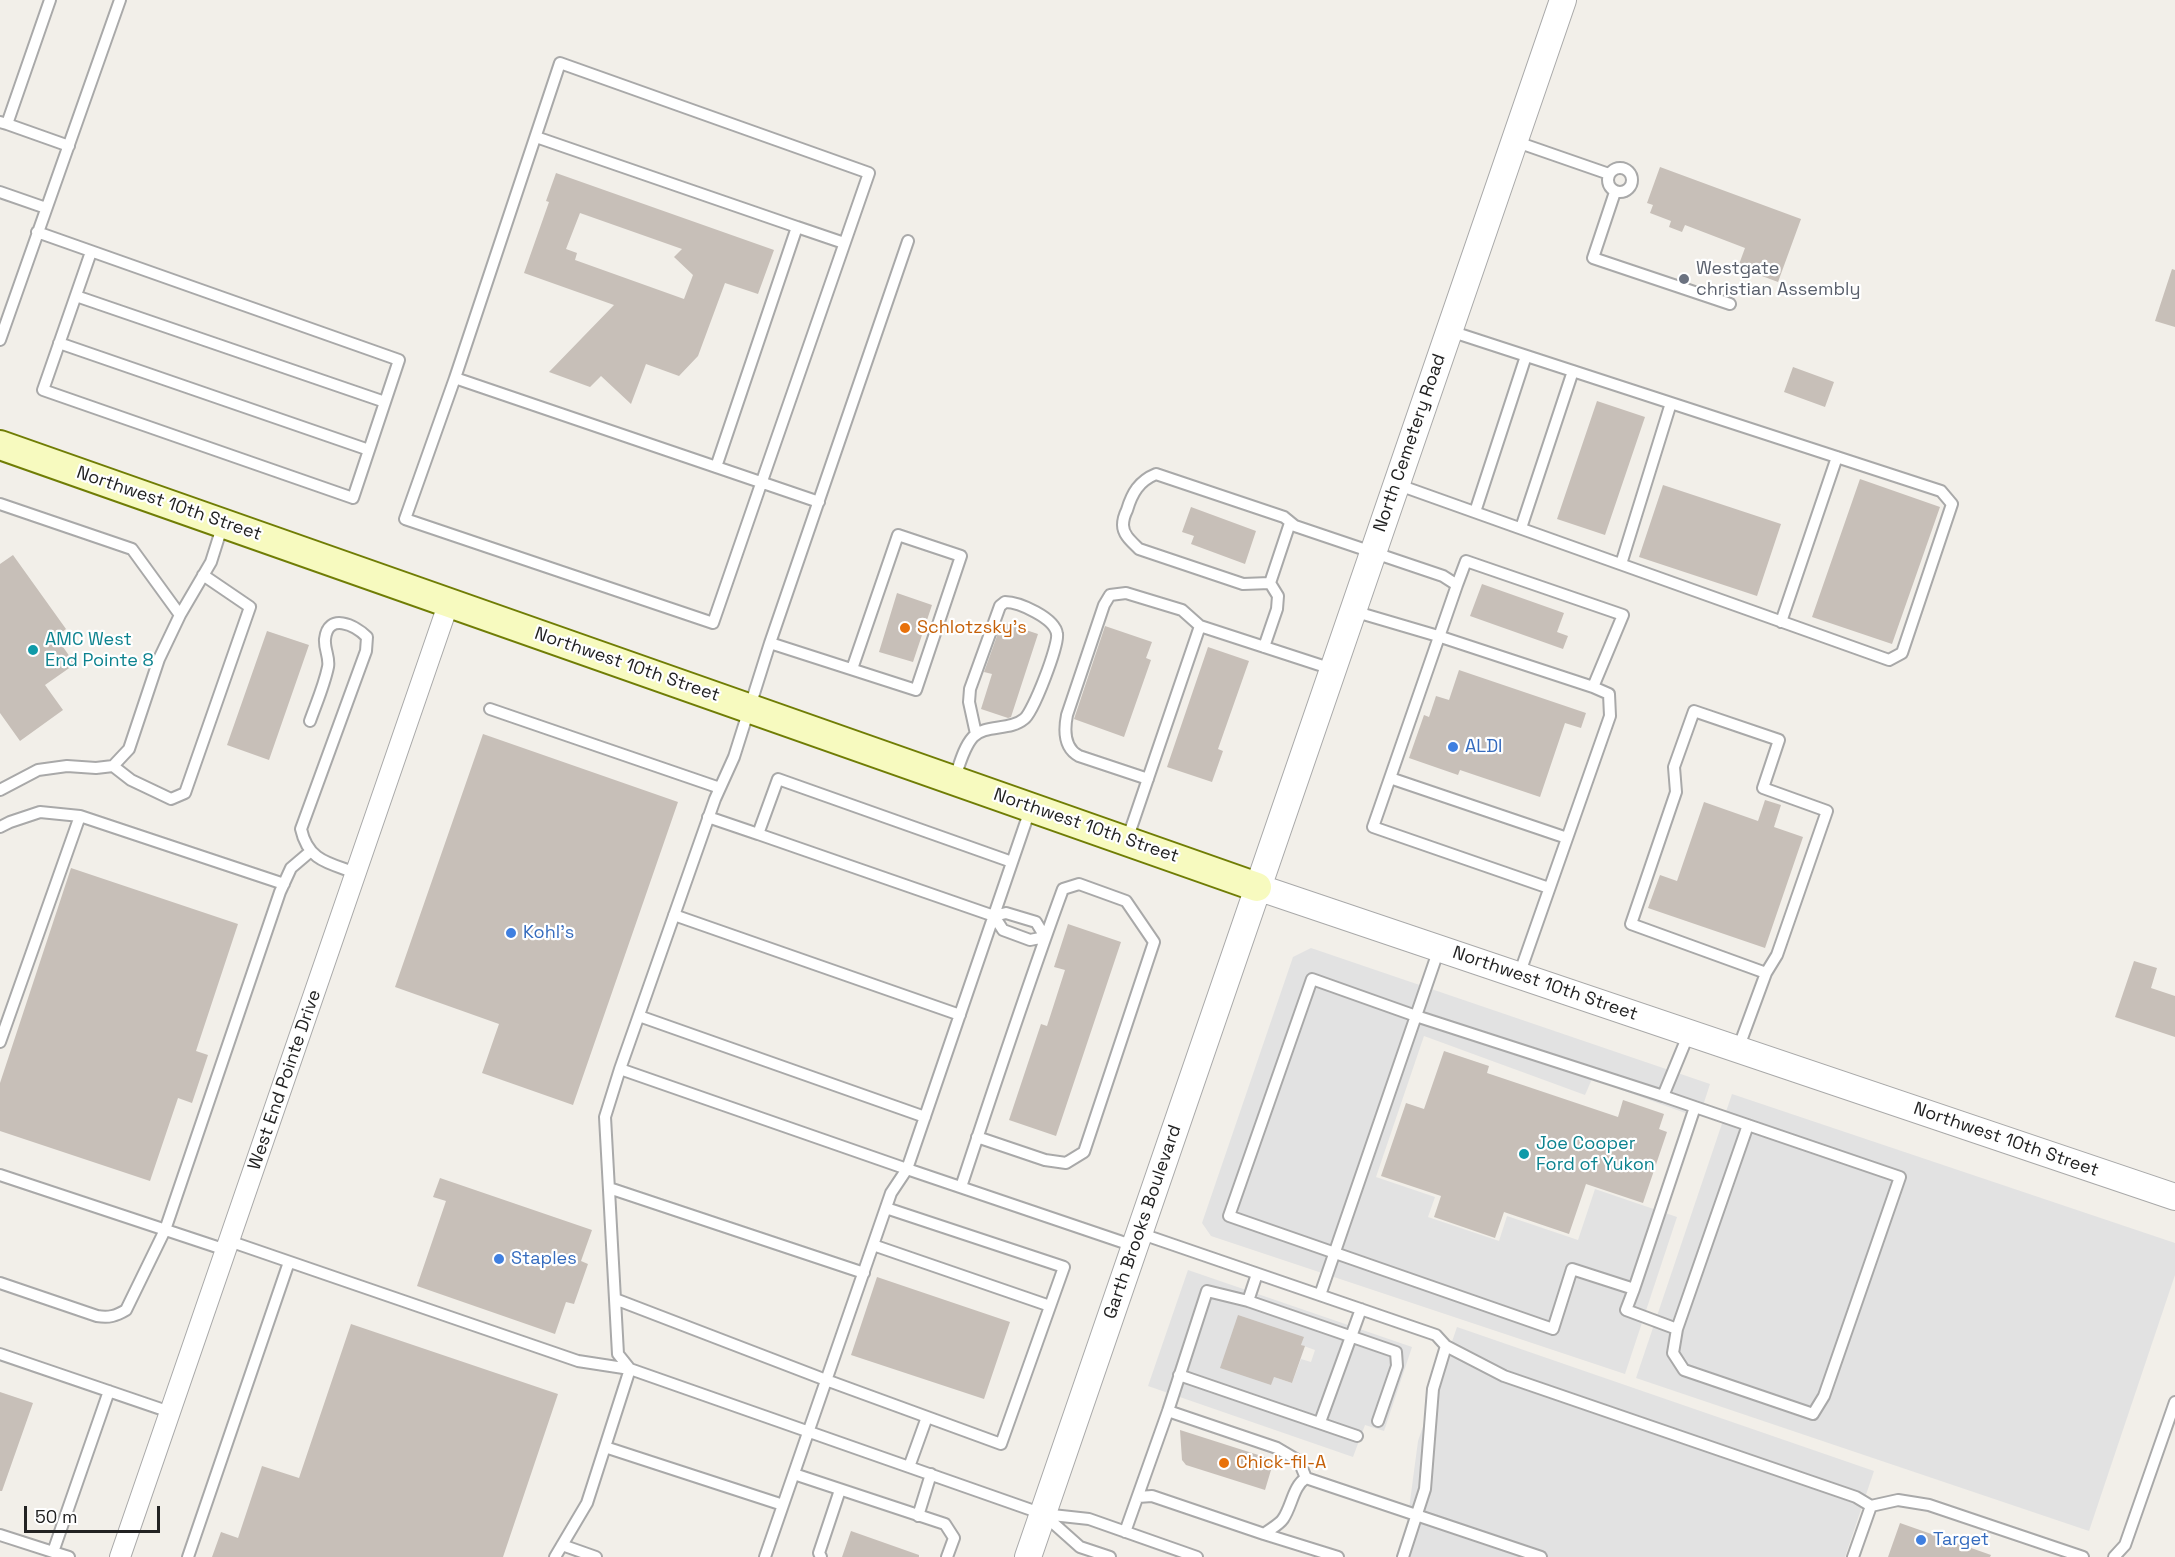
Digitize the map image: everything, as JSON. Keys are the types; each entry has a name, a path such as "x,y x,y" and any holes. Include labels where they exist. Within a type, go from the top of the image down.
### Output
{"main road":[{"name":"Northwest 10th Street","path":"0,445 1257,887"}],"street":[{"name":"North Cemetery Road","path":"1257,887 1563,0"},
{"name":"West End Pointe Drive","path":"120,1557 448,602"},
{"name":"Northwest 10th Street","path":"1257,887 2175,1197"},
{"name":"Garth Brooks Boulevard","path":"1028,1557 1257,887"}],"lane":[{"path":"50,0 3,123 69,146"},
{"path":"0,340 5,306 37,232 120,0"},
{"path":"560,63 869,173 713,623 405,519 536,137 560,63"},
{"path":"536,137 844,243"},
{"path":"1514,141 1609,174"},
{"path":"1619,167 1626,169 1631,175 1630,187 1624,192 1615,192 1607,182 1609,174 1619,167"},
{"path":"0,192 46,208"},
{"path":"1615,192 1593,258 1730,304"},
{"path":"716,467 797,227"},
{"path":"37,232 399,360 353,498 43,390 91,252"},
{"path":"630,1369 618,1354 605,1117 708,817 734,757 770,643 908,241"},
{"path":"76,296 385,402"},
{"path":"1396,484 1889,660 1902,653 1952,504 1941,491 1449,330"},
{"path":"59,343 369,450"},
{"path":"1476,512 1526,356"},
{"path":"1521,528 1573,371"},
{"path":"455,378 819,502"},
{"path":"1621,564 1671,403"},
{"path":"1781,622 1837,457"},
{"path":"1270,583 1242,584 1139,549 1127,538 1123,525 1129,502 1137,486 1156,474 1284,517 1290,523 1443,576 1457,585"},
{"path":"0,504 132,549 180,615"},
{"path":"1270,583 1290,523"},
{"path":"0,790 38,770 67,766 96,768 113,766 129,749 159,659 180,615 211,562 223,524"},
{"path":"770,643 916,690 961,556 898,535 852,669"},
{"path":"1549,888 1373,826 1466,561 1623,615 1593,687"},
{"path":"113,766 131,780 171,799 185,793 250,607 203,575"},
{"path":"1264,647 1277,609 1278,596 1270,583"},
{"path":"1148,779 1079,756 1069,749 1067,744 1067,715 1104,605 1110,595 1126,593 1182,610 1200,626 1332,669"},
{"path":"954,780 970,741 976,734 1024,720 1031,711 1055,648 1057,633 1054,626 1035,612 1017,603 1005,602 1000,606 975,672 969,696 976,734"},
{"path":"1353,610 1609,694 1610,716 1519,975"},
{"path":"310,721 329,665 324,640 328,629 335,623 349,624 360,629 367,637 366,651 301,829 304,842 316,858 356,873"},
{"path":"1126,841 1200,626"},
{"path":"490,709 720,788"},
{"path":"1738,1049 1766,973 1777,955 1827,811 1763,788 1779,740 1694,711 1674,767 1676,792 1631,924 1766,973"},
{"path":"1390,778 1567,838"},
{"path":"758,834 778,779 1012,862"},
{"path":"765,1557 891,1193 907,1169 1031,807"},
{"path":"0,827 40,812 80,816 284,884"},
{"path":"0,1042 80,816"},
{"path":"708,817 994,916 1006,913 1036,922 1045,937"},
{"path":"0,1283 97,1316 107,1318 126,1310 165,1230 284,884 291,868 311,851"},
{"path":"961,1187 1045,937 1063,889 1079,884 1126,901 1154,942 1084,1152 1066,1163 1045,1160 978,1137"},
{"path":"674,915 960,1015"},
{"path":"994,916 1003,930 1030,940 1045,937"},
{"path":"1320,1295 1440,948"},
{"path":"1634,1289 1572,1269 1553,1329 1229,1216 1312,979 1416,1016 1663,1096 1695,1107 1748,1125 1900,1177 1824,1396 1813,1414 1684,1370 1673,1353 1677,1329 1748,1125"},
{"path":"639,1016 925,1117"},
{"path":"1663,1096 1689,1033"},
{"path":"620,1069 961,1187 1257,1274 1436,1335 1446,1346 1504,1376 1856,1497 1871,1506 1898,1500 1929,1505 2083,1557"},
{"path":"1677,1329 1626,1310 1695,1107"},
{"path":"0,1175 165,1230 289,1262 578,1361 630,1369 1043,1514 1089,1519 1197,1557"},
{"path":"609,1188 864,1274"},
{"path":"615,1299 1001,1444 1064,1268 886,1208"},
{"path":"873,1245 1050,1306"},
{"path":"188,1557 289,1262"},
{"path":"1248,1301 1257,1274"},
{"path":"1125,1532 1207,1291 1248,1301 1396,1352 1397,1366 1378,1421"},
{"path":"1320,1422 1361,1309"},
{"path":"1403,1557 1425,1489 1433,1389 1446,1346"},
{"path":"0,1354 171,1412"},
{"path":"555,1557 587,1503 630,1369"},
{"path":"1179,1375 1358,1436"},
{"path":"54,1552 109,1391"},
{"path":"2114,1557 2125,1545 2175,1402"},
{"path":"1168,1411 1277,1448 1299,1461 1306,1478 1541,1557"},
{"path":"909,1467 927,1417"},
{"path":"605,1447 783,1505"},
{"path":"794,1474 945,1524 954,1538 947,1557"},
{"path":"918,1516 931,1474"},
{"path":"1264,1534 1282,1522 1299,1483 1306,1478"},
{"path":"820,1555 840,1490"},
{"path":"1137,1497 1152,1496 1338,1557"},
{"path":"1853,1557 1871,1506"},
{"path":"1043,1514 1080,1547 1110,1557"},
{"path":"0,1535 69,1557"},
{"path":"562,1545 596,1557"},
{"path":"2125,1545 2131,1557"}],"shaded area":[{"path":"1311,948 1710,1084 1699,1118 1592,1079 1585,1095 1424,1036 1376,1177 1435,1197 1428,1217 1499,1241 1507,1216 1578,1240 1595,1189 1677,1217 1625,1374 1211,1236 1202,1223 1293,957"},
{"path":"1732,1094 2175,1243 2175,1275 2089,1531 1636,1378"},
{"path":"1188,1270 1412,1347 1384,1431 1365,1425 1353,1457 1148,1386","holes":["1304,1337 1301,1345 1315,1350 1311,1362 1301,1359 1292,1383 1274,1377"]},
{"path":"1457,1327 1874,1471 1845,1557 1396,1557 1407,1524 1418,1441"}],"building":[{"path":"1660,167 1801,219 1778,282 1738,267 1745,248 1685,225 1682,232 1669,227 1671,221 1650,213 1653,205 1647,203"},
{"path":"556,173 774,250 758,294 725,283 698,356 679,376 646,364 631,404 601,376 590,387 549,372 614,305 524,273 549,202 546,201","holes":["580,213 682,249 674,257 693,275 684,299 575,260 577,253 566,249"]},
{"path":"2172,269 2175,270 2175,327 2155,321"},
{"path":"1793,367 1834,382 1825,407 1784,392"},
{"path":"1597,401 1645,417 1605,535 1557,519"},
{"path":"1860,479 1940,507 1892,644 1812,617"},
{"path":"1663,485 1781,524 1757,596 1639,557"},
{"path":"1191,507 1256,531 1245,564 1191,544 1194,536 1182,532"},
{"name":"AMC West End Pointe 8","path":"13,555 66,629 56,637 75,664 45,685 63,710 20,741 0,713 0,564"},
{"path":"1482,584 1564,613 1557,632 1568,636 1563,649 1470,616"},
{"name":"Schlotzsky's","path":"897,593 932,605 913,662 879,652"},
{"path":"1002,622 1038,634 1011,717 1008,718 981,709 992,674 984,672"},
{"path":"1105,626 1152,642 1146,658 1151,660 1124,737 1074,719"},
{"path":"267,631 309,645 269,760 227,745"},
{"path":"1208,647 1249,661 1218,749 1223,751 1212,782 1167,767"},
{"path":"1459,670 1586,713 1581,728 1565,723 1540,797 1460,770 1458,775 1409,758 1424,715 1429,717 1436,696 1449,700"},
{"path":"483,734 678,802 573,1105 482,1073 499,1024 395,987"},
{"path":"1765,800 1781,805 1774,827 1803,837 1765,948 1648,908 1660,875 1677,881 1704,802 1758,821"},
{"path":"71,868 238,924 196,1051 208,1055 192,1103 178,1098 150,1181 0,1131 0,1083"},
{"path":"1068,924 1121,942 1056,1136 1009,1120 1041,1024 1047,1026 1065,970 1054,967"},
{"path":"2134,961 2157,968 2151,988 2175,996 2175,1037 2115,1017"},
{"name":"Joe Cooper Ford of Yukon","path":"1444,1051 1489,1066 1487,1073 1618,1117 1623,1100 1664,1114 1659,1129 1667,1132 1643,1203 1586,1184 1569,1234 1504,1212 1495,1238 1434,1217 1441,1196 1381,1176 1406,1103 1424,1109"},
{"path":"440,1178 592,1230 581,1261 588,1264 574,1304 566,1302 555,1334 417,1286 446,1201 433,1197"},
{"path":"877,1277 1010,1322 984,1399 851,1355"},
{"path":"1238,1315 1304,1337 1301,1345 1305,1346 1292,1383 1274,1377 1271,1385 1220,1368"},
{"path":"351,1324 558,1394 503,1557 212,1557 221,1532 238,1538 262,1466 299,1478"},
{"path":"0,1392 33,1403 2,1491 0,1491"},
{"path":"1180,1430 1274,1460 1265,1490 1186,1465 1182,1460"},
{"name":"Target","path":"1900,1523 1991,1555 1990,1557 1888,1557"},
{"path":"851,1531 919,1555 919,1557 842,1557"}],"place":[{"name":"Westgate christian Assembly","path":"1684,279"},
{"name":"Schlotzsky's","path":"905,628"},
{"name":"AMC West End Pointe 8","path":"33,650"},
{"name":"ALDI","path":"1453,747"},
{"name":"Kohl's","path":"511,933"},
{"name":"Joe Cooper Ford of Yukon","path":"1524,1154"},
{"name":"Staples","path":"499,1259"},
{"name":"Chick-fil-A","path":"1224,1463"},
{"name":"Target","path":"1921,1540"}]}
